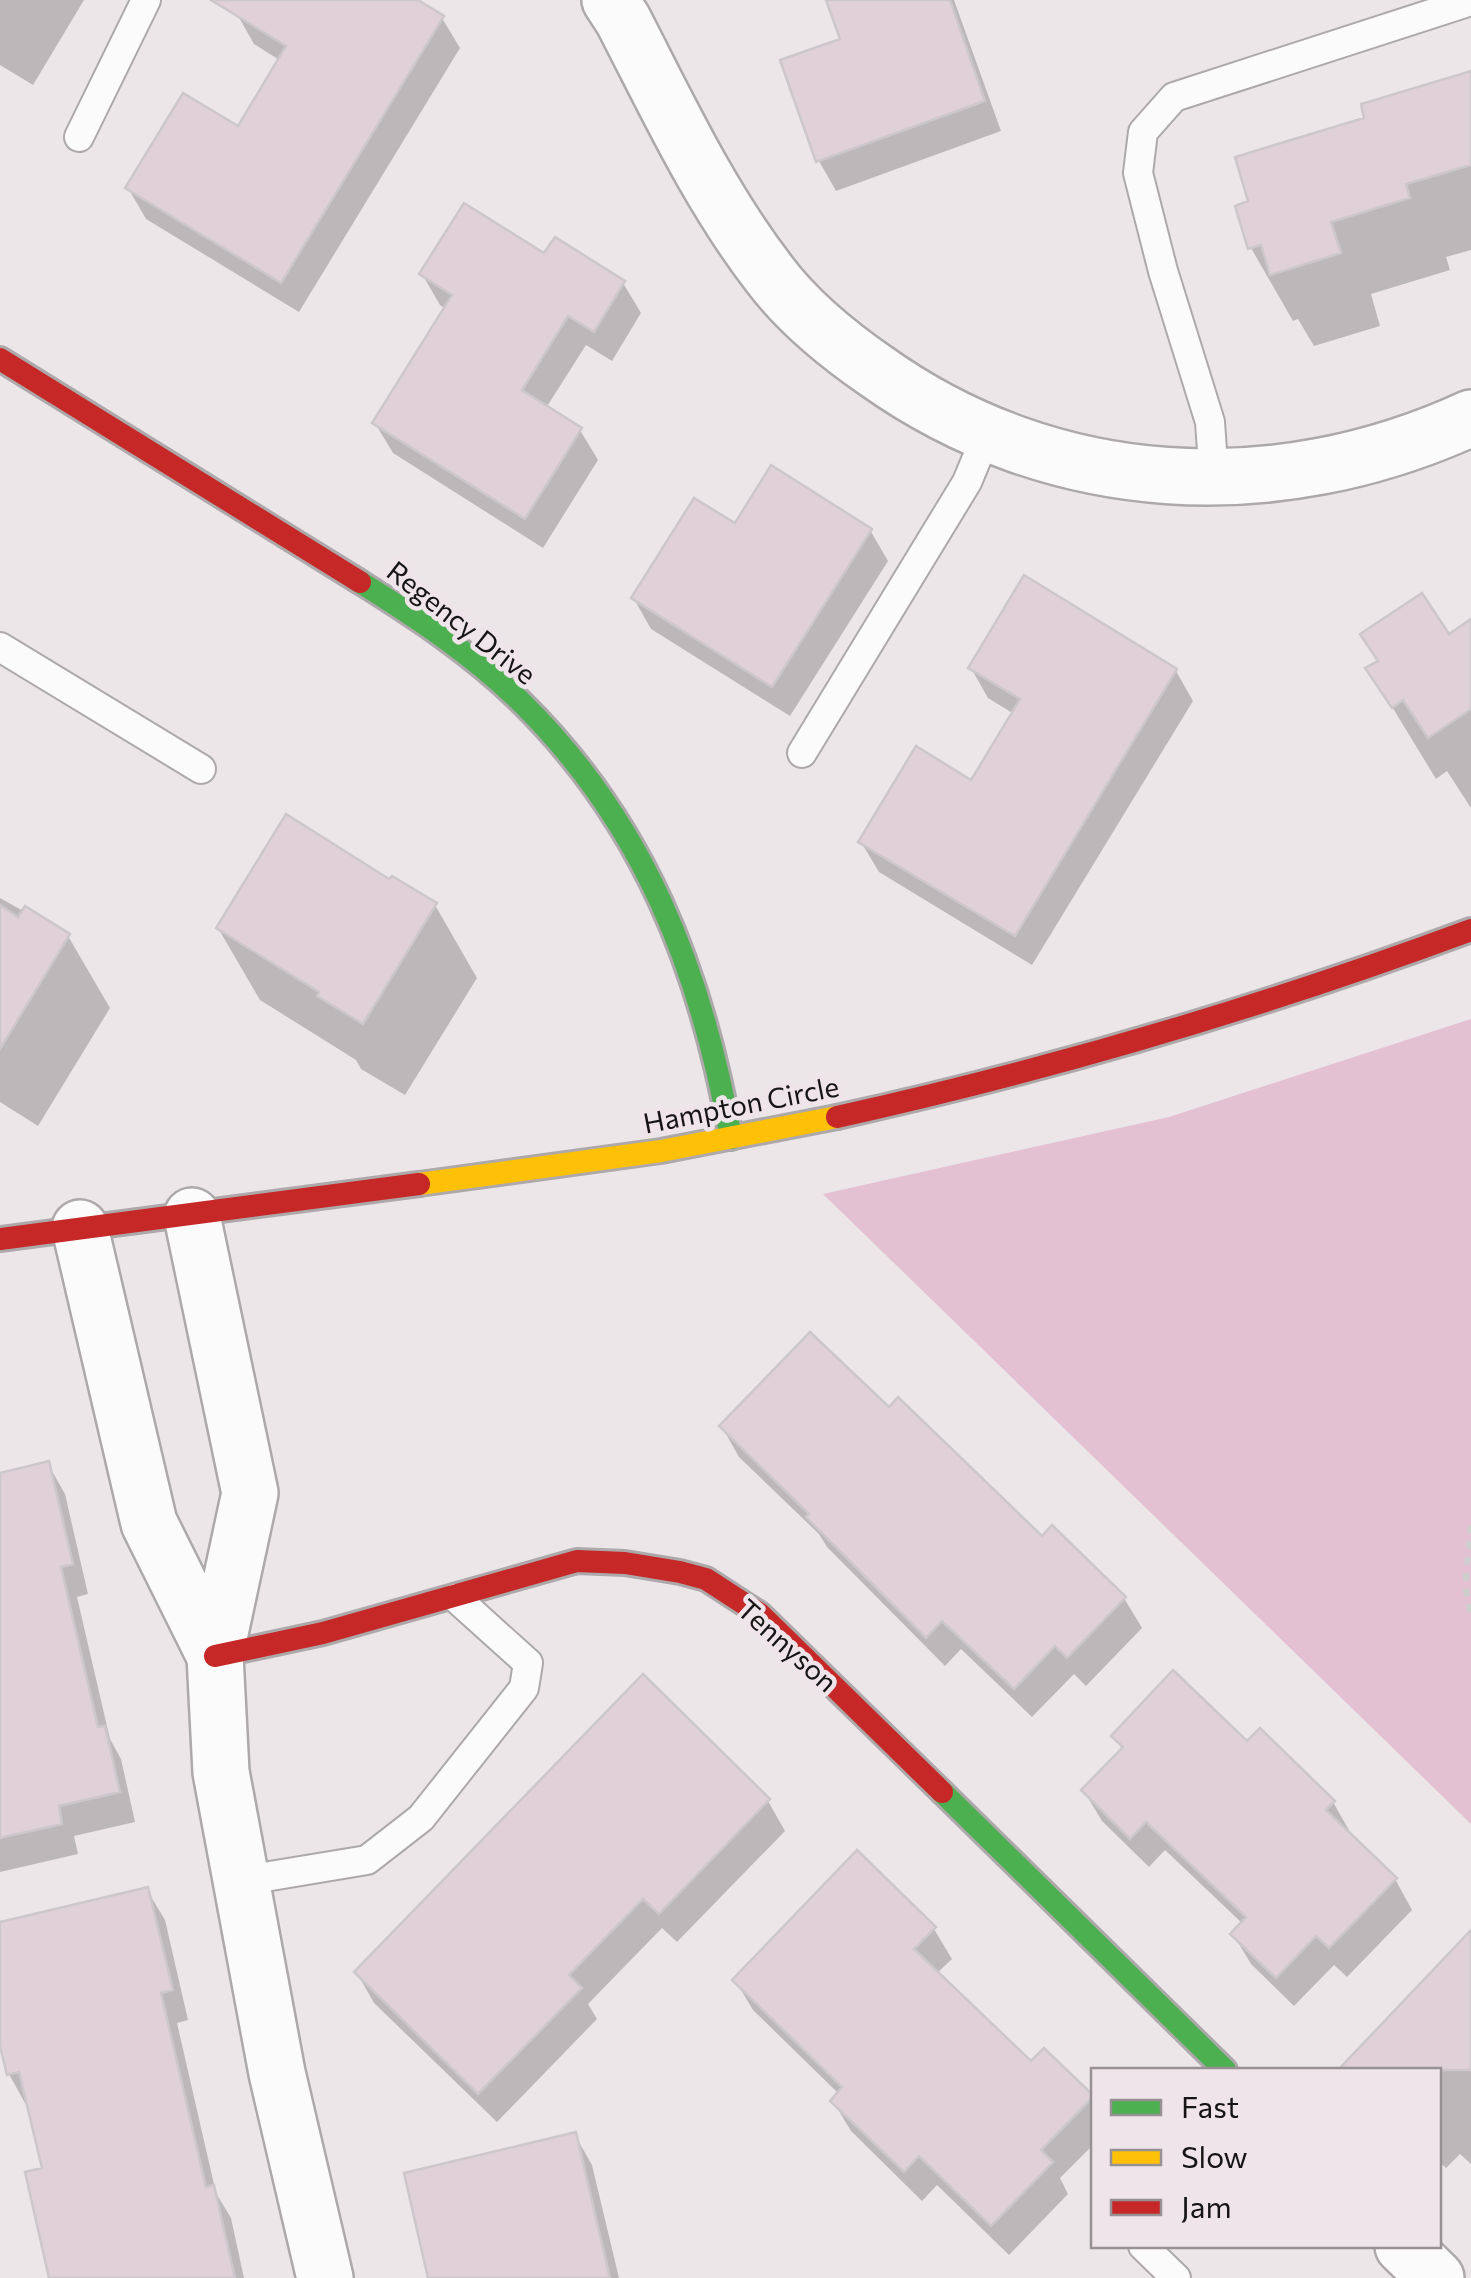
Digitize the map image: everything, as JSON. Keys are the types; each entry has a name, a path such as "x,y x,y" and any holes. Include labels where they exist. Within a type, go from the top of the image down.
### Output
{"street":[{"path":"610,0 624,20 698,167 772,277 840,345 904,391 986,434 1048,456 1105,468 1214,479 1310,469 1397,447 1471,418"},
{"name":"Regency Drive","path":"0,359 400,606 476,664 546,728 612,814 652,886 690,968 732,1138"},
{"name":"Hampton Circle","path":"0,1239 192,1216 732,1138 904,1103 1146,1041 1301,992 1471,930"},
{"path":"192,1216 250,1493 216,1656 221,1772 277,2073 325,2278"},
{"path":"80,1228 149,1523 216,1656"},
{"name":"Tennyson","path":"216,1656 323,1634 577,1561 625,1563 706,1579 760,1614 1223,2068"},
{"path":"1405,2248 1436,2278"}],"lane":[{"path":"79,137 146,0"},
{"path":"1214,479 1210,422 1163,271 1138,173 1143,132 1174,97 1471,2"},
{"path":"802,753 967,482 986,434"},
{"path":"0,647 201,769"},
{"path":"240,1881 368,1860 421,1818 524,1688 528,1663 456,1598"},
{"path":"1145,2248 1176,2278"}],"path":[{"path":"1471,1525 1466,1586 1471,1614"}],"shaded area":[{"path":"1471,1019 1471,1824 823,1194 1169,1117"}],"building":[{"path":"211,0 418,0 444,16 281,283 125,188 183,93 238,126 286,46"},
{"path":"826,0 950,0 985,101 816,162 780,60 840,39"},
{"path":"1471,71 1471,165 1406,184 1410,198 1331,222 1341,253 1270,275 1261,245 1248,249 1235,206 1248,201 1235,157 1364,118 1361,104"},
{"path":"464,203 544,253 555,237 625,281 594,332 568,316 522,390 582,428 525,519 372,423 452,295 419,274"},
{"path":"771,465 872,529 772,687 631,598 694,498 735,523"},
{"path":"1024,575 1177,669 1015,936 858,842 916,746 971,780 1020,699 968,668"},
{"path":"1422,593 1449,634 1471,619 1471,709 1428,738 1403,700 1392,708 1365,668 1378,661 1360,634"},
{"path":"286,814 389,879 392,876 437,903 363,1024 216,928"},
{"path":"0,905 18,917 25,906 70,934 0,1049"},
{"path":"810,1332 889,1407 898,1397 1042,1536 1052,1525 1126,1597 1067,1658 1055,1646 1014,1689 942,1621 926,1638 719,1426"},
{"path":"49,1461 73,1564 61,1567 98,1727 105,1726 120,1792 59,1806 62,1824 0,1838 0,1473"},
{"path":"1173,1670 1247,1741 1260,1728 1335,1801 1326,1810 1397,1878 1329,1948 1316,1936 1276,1978 1230,1934 1246,1917 1146,1822 1130,1839 1081,1790 1123,1747 1111,1736"},
{"path":"643,1674 770,1799 659,1914 643,1899 569,1975 582,1988 478,2094 354,1972"},
{"path":"857,1850 936,1927 914,1949 1031,2061 1044,2048 1091,2093 1091,2099 1041,2150 1053,2162 991,2226 919,2156 904,2172 830,2101 842,2087 732,1980"},
{"path":"148,1887 173,1990 161,1993 206,2187 214,2185 235,2278 49,2278 25,2172 42,2168 19,2072 7,2075 0,2046 0,1922"},
{"path":"1471,1930 1471,2070 1340,2068"},
{"path":"576,2132 610,2278 428,2278 404,2173"}],"traffic: fast":[{"path":"360,582 443,637 501,683 563,747 601,796 661,902 684,958 703,1016 731,1138"},
{"path":"942,1792 1223,2068"}],"traffic: slow":[{"path":"419,1184 661,1151 837,1117"}],"traffic: jam":[{"path":"0,359 360,582"},
{"path":"837,1117 1157,1034 1315,985 1471,930"},
{"path":"0,1239 419,1184"},
{"path":"215,1656 323,1633 577,1561 625,1563 680,1572 706,1579 760,1614 942,1792"}]}
